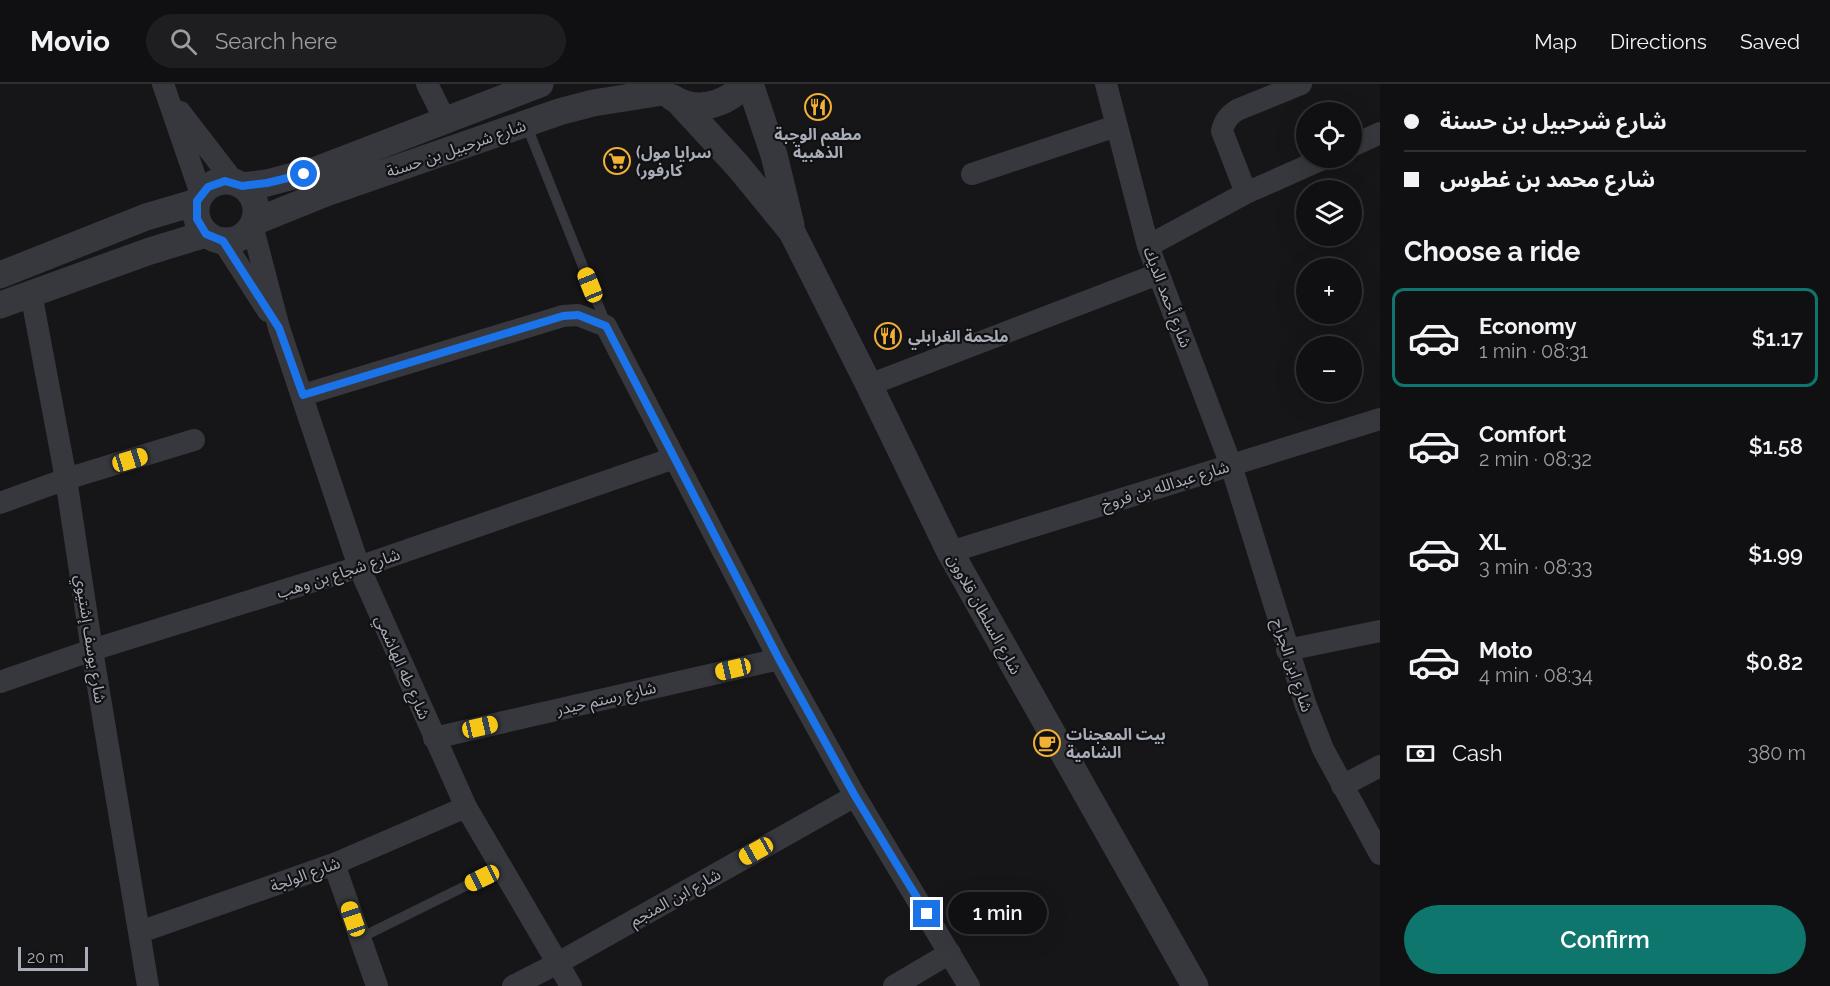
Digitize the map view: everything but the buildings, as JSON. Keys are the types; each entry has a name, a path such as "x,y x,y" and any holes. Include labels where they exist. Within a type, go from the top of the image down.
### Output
{"street":[{"path":"427,84 444,120"},
{"name":"شارع شرحبيل بن حسنة","path":"238,184 267,183 292,178 540,84"},
{"name":"شارع شرحبيل بن حسنة","path":"253,223 326,193 593,103 666,93 698,106 718,104 735,95 747,84"},
{"name":"شارع السلطان قلاوون","path":"747,84 774,155 792,232"},
{"name":"شارع أحمد الديك","path":"1106,84 1148,246 1231,465"},
{"path":"1246,193 1222,131 1223,125 1237,110 1301,84"},
{"path":"0,305 150,251 215,238 235,240 245,234 253,223 256,212 250,192 238,184 165,90"},
{"path":"165,90 199,197 197,219 215,238"},
{"name":"شارع السلطان قلاوون","path":"666,93 738,166 792,232 950,552 1195,986"},
{"path":"972,174 1116,126"},
{"path":"1362,141 1380,133"},
{"path":"1148,246 1246,193 1302,168"},
{"path":"0,275 199,197 208,187 216,183 238,184"},
{"name":"شارع طه الهاشمي","path":"253,223 279,328 359,567 466,807 571,986"},
{"name":"شارع طه الهاشمي","path":"215,238 279,328"},
{"path":"869,385 1158,274"},
{"name":"شارع يوسف إشتيوي","path":"31,294 66,479 148,986"},
{"path":"303,395 563,316 578,315 606,326 779,659 855,796 969,986"},
{"name":"شارع عبدالله بن فروخ","path":"950,552 1380,419"},
{"path":"0,503 66,479 194,440"},
{"name":"شارع شجاع بن وهب","path":"0,682 92,650 359,567 674,458"},
{"name":"شارع ابن الجراح","path":"1231,465 1305,703 1323,749 1380,854"},
{"path":"1287,650 1380,631"},
{"name":"شارع رستم حيدر","path":"434,738 779,659"},
{"path":"1342,786 1380,766"},
{"name":"شارع ابن المنجم","path":"513,986 855,796"},
{"name":"شارع الولجة","path":"140,932 334,864 466,807"},
{"path":"334,864 376,986"},
{"path":"894,986 950,953"}],"lane":[{"path":"526,124 606,326"},
{"path":"360,938 502,867"}],"place":[{"name":"مطعم الوجبة الذهبية","path":"818,107"},
{"name":"(سرايا مول (كارفور","path":"617,161"},
{"name":"ملحمة الغرابلي","path":"888,336"},
{"name":"بيت المعجنات الشامية","path":"1047,743"}],"route":[{"path":"304,174 267,183 242,186 234,182 216,183 201,194 196,210 200,227 214,239 223,241 279,328 303,395 563,316 578,315 606,326 779,659 855,796 927,914"}]}
